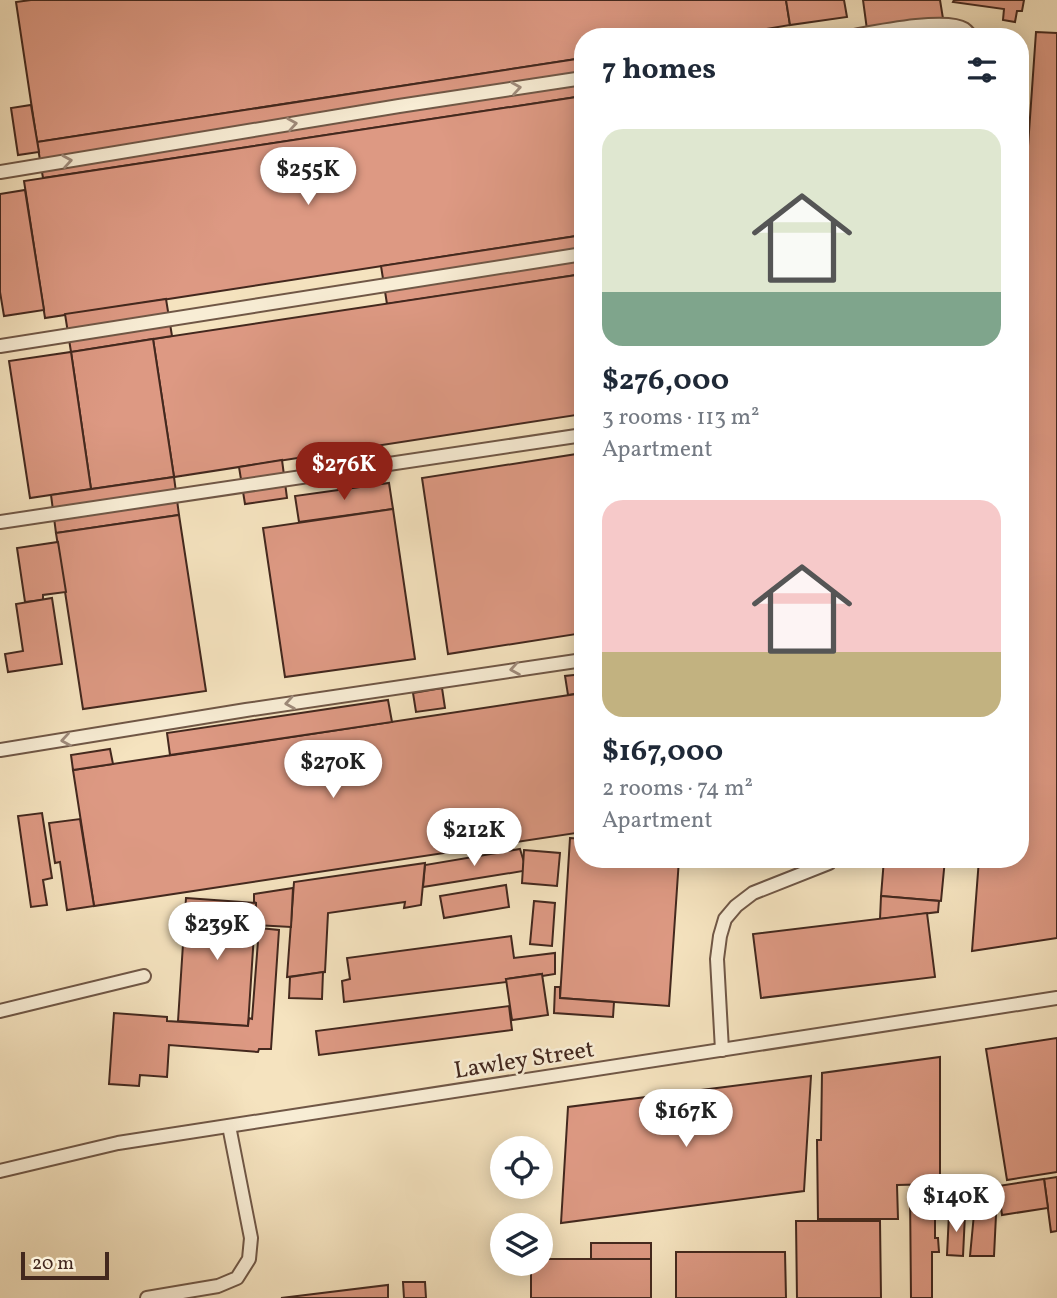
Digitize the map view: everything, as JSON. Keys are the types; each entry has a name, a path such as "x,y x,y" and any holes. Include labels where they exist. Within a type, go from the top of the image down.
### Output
{"lane":[{"path":"907,28 946,25 963,28"},
{"path":"0,172 574,79"},
{"path":"0,346 574,255"},
{"path":"0,522 574,436"},
{"path":"0,751 246,710 574,661"},
{"path":"722,1050 717,959 720,936 726,919 736,906 753,893 816,868"},
{"path":"0,1011 144,976"},
{"name":"Lawley Street","path":"0,1171 118,1143 1057,998"},
{"path":"147,1298 218,1286 237,1278 249,1259 251,1238 229,1126"}],"building":[{"path":"786,0 790,25 772,28 574,28 574,59 37,142 16,2"},
{"path":"786,0 844,0 847,17 790,25"},
{"path":"863,0 940,0 945,28 867,28"},
{"path":"1024,0 1022,11 1017,11 1015,22 1003,20 1004,9 953,2"},
{"path":"1036,32 1057,33 1057,938 972,951 978,868 1029,868 1029,132"},
{"path":"574,59 574,97 43,178 37,142"},
{"path":"574,97 574,236 45,318 24,181"},
{"path":"31,105 39,152 18,155 11,108"},
{"path":"25,190 44,310 4,316 0,292 0,194"},
{"path":"574,236 574,275 387,304 381,266"},
{"path":"574,275 574,415 174,477 153,339"},
{"path":"166,299 172,336 71,352 65,314"},
{"path":"153,339 174,477 91,489 71,352"},
{"path":"71,352 91,489 30,498 9,361"},
{"path":"574,454 574,634 448,654 422,478"},
{"path":"282,460 287,498 245,504 239,467"},
{"path":"174,477 179,515 56,533 51,495"},
{"path":"389,483 393,509 299,522 295,496"},
{"path":"393,509 415,659 285,677 263,528"},
{"path":"179,515 206,691 83,709 56,533"},
{"path":"58,542 66,592 43,595 43,600 25,602 17,548"},
{"path":"52,598 62,664 8,672 5,654 23,651 16,604"},
{"path":"574,675 574,694 568,695 565,676"},
{"path":"442,688 445,708 416,712 413,693"},
{"path":"574,694 574,833 94,906 73,770"},
{"path":"388,700 392,722 170,755 167,733"},
{"path":"110,749 113,764 73,770 71,755"},
{"path":"42,813 52,878 43,880 47,905 31,907 18,816"},
{"path":"80,819 94,906 67,910 60,862 55,863 49,823"},
{"path":"570,838 574,838 574,868 678,868 669,1006 560,998"},
{"path":"520,849 524,862 523,871 423,887 425,865"},
{"path":"524,850 560,853 557,886 522,883"},
{"path":"425,863 421,905 404,908 405,902 328,913 325,972 287,977 294,882"},
{"path":"883,868 944,868 941,901 881,896"},
{"path":"506,885 509,907 444,918 440,896"},
{"path":"293,888 291,927 255,925 254,894"},
{"path":"881,896 939,901 938,912 880,919"},
{"path":"186,898 256,903 248,1026 178,1021"},
{"path":"534,901 555,903 552,946 530,944"},
{"path":"927,913 935,977 761,998 753,934"},
{"path":"259,928 279,930 271,1049 259,1049 258,1052 169,1045 167,1077 140,1075 139,1086 109,1084 114,1013 167,1017 167,1021 248,1026 249,1018 252,1019"},
{"path":"511,936 514,958 555,953 555,974 344,1002 342,981 350,979 347,958"},
{"path":"323,972 322,999 289,998 290,977"},
{"path":"542,974 548,1015 512,1020 506,979"},
{"path":"555,987 560,987 560,998 614,1002 613,1017 554,1013"},
{"path":"509,1006 512,1030 319,1055 316,1031"},
{"path":"1057,1038 1057,1172 1007,1180 986,1049"},
{"path":"940,1057 940,1184 897,1185 898,1219 818,1219 817,1140 821,1140 822,1073"},
{"path":"811,1076 804,1191 561,1223 568,1107"},
{"path":"1057,1177 1057,1231 1051,1232 1044,1179"},
{"path":"1044,1179 1048,1208 1002,1215 998,1186"},
{"path":"998,1187 996,1215 949,1213 949,1194"},
{"path":"910,1191 935,1191 935,1238 938,1238 939,1252 932,1252 932,1298 911,1298"},
{"path":"949,1213 965,1214 963,1256 947,1255"},
{"path":"974,1214 996,1215 994,1256 970,1256"},
{"path":"796,1221 880,1221 881,1298 797,1298"},
{"path":"591,1243 651,1243 651,1259 591,1259"},
{"path":"676,1252 785,1252 786,1298 676,1298"},
{"path":"553,1259 651,1259 651,1298 531,1298 531,1276 553,1276"},
{"path":"403,1282 425,1282 426,1298 404,1298"},
{"path":"388,1285 388,1298 281,1298"}]}
